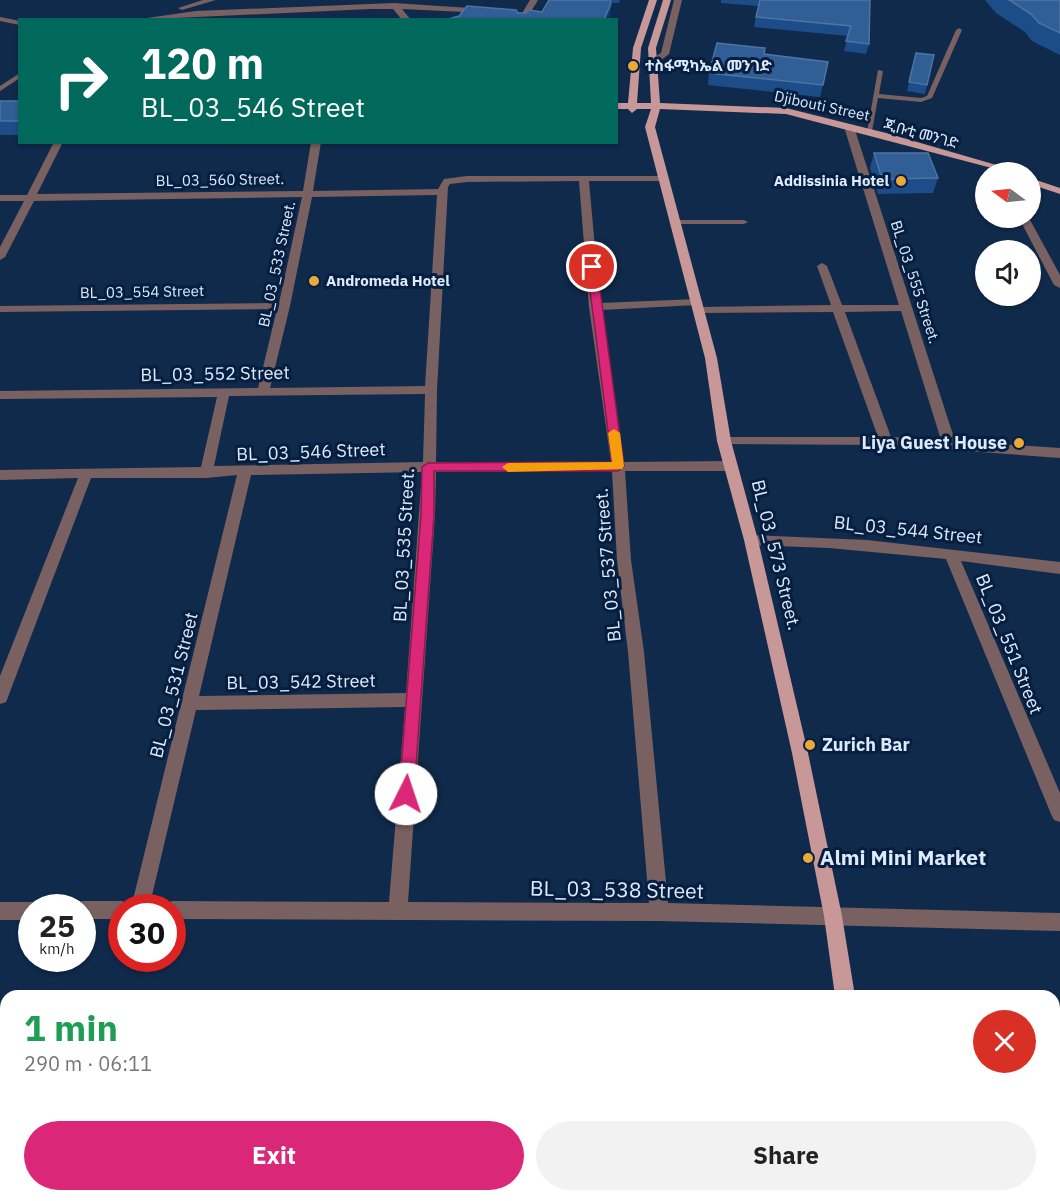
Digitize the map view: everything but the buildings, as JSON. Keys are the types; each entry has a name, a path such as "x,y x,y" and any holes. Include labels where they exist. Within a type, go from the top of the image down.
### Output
{"main road":[{"path":"639,116 634,88 639,41 653,0"},
{"path":"618,108 639,116 656,107 653,40 667,0"},
{"path":"653,80 690,108"},
{"path":"618,105 634,88"},
{"name":"ጂቡቲ መንገድ","path":"639,116 656,107 776,114 850,130 975,164"},
{"name":"Djibouti Street","path":"690,108 786,111 980,162"},
{"name":"BL_03_573 Street.","path":"639,116 663,178 711,358 724,441 751,540 800,753 833,916 844,990"},
{"path":"1041,182 1060,188"}],"street":[{"path":"162,16 212,0"},
{"path":"513,14 523,17 534,0"},
{"path":"653,62 664,54 678,0"},
{"path":"150,18 271,9 418,3 490,12"},
{"path":"394,5 405,18"},
{"path":"270,18 271,9"},
{"path":"0,19 18,23"},
{"name":"BL_03_555 Street.","path":"850,130 949,444"},
{"path":"0,256 58,144"},
{"name":"BL_03_533 Street.","path":"263,391 284,306 308,193 316,144"},
{"name":"BL_03_560 Street.","path":"0,198 308,193 444,187 467,179 663,178"},
{"name":"BL_03_537 Street.","path":"584,179 596,307 618,466 624,560 636,652 658,912"},
{"name":"BL_03_535 Street.","path":"398,911 428,515 431,390 444,187"},
{"path":"1030,228 1059,281"},
{"path":"822,266 886,441"},
{"name":"BL_03_554 Street","path":"0,309 284,306"},
{"path":"596,307 908,308"},
{"name":"BL_03_552 Street","path":"0,395 431,390"},
{"path":"207,473 224,392"},
{"path":"724,441 886,441 1060,453"},
{"name":"BL_03_546 Street","path":"0,475 207,473 428,467 731,466"},
{"name":"BL_03_531 Street","path":"143,894 245,472"},
{"path":"0,697 86,474"},
{"name":"BL_03_544 Street","path":"751,540 808,540 865,544 1060,568"},
{"name":"BL_03_551 Street","path":"951,554 1060,814"},
{"name":"BL_03_542 Street","path":"190,703 414,700"},
{"path":"0,911 18,910"},
{"name":"BL_03_538 Street","path":"186,910 658,912 1060,922"}],"lane":[{"path":"875,96 921,100 930,98 959,30"},
{"path":"869,131 880,71"},
{"path":"0,89 18,76"},
{"path":"674,222 744,222"}],"slow traffic":[{"path":"508,467 618,466 614,433"}],"place":[{"name":"ተስፋሚካኤል መንገድ","path":"633,66"},
{"name":"Addissinia Hotel","path":"901,181"},
{"name":"Andromeda Hotel","path":"314,281"},
{"name":"Liya Guest House","path":"1019,443"},
{"name":"Zurich Bar","path":"810,745"},
{"name":"Almi Mini Market","path":"808,858"}],"route":[{"path":"406,794 428,515 428,467 618,466 592,267"}]}
